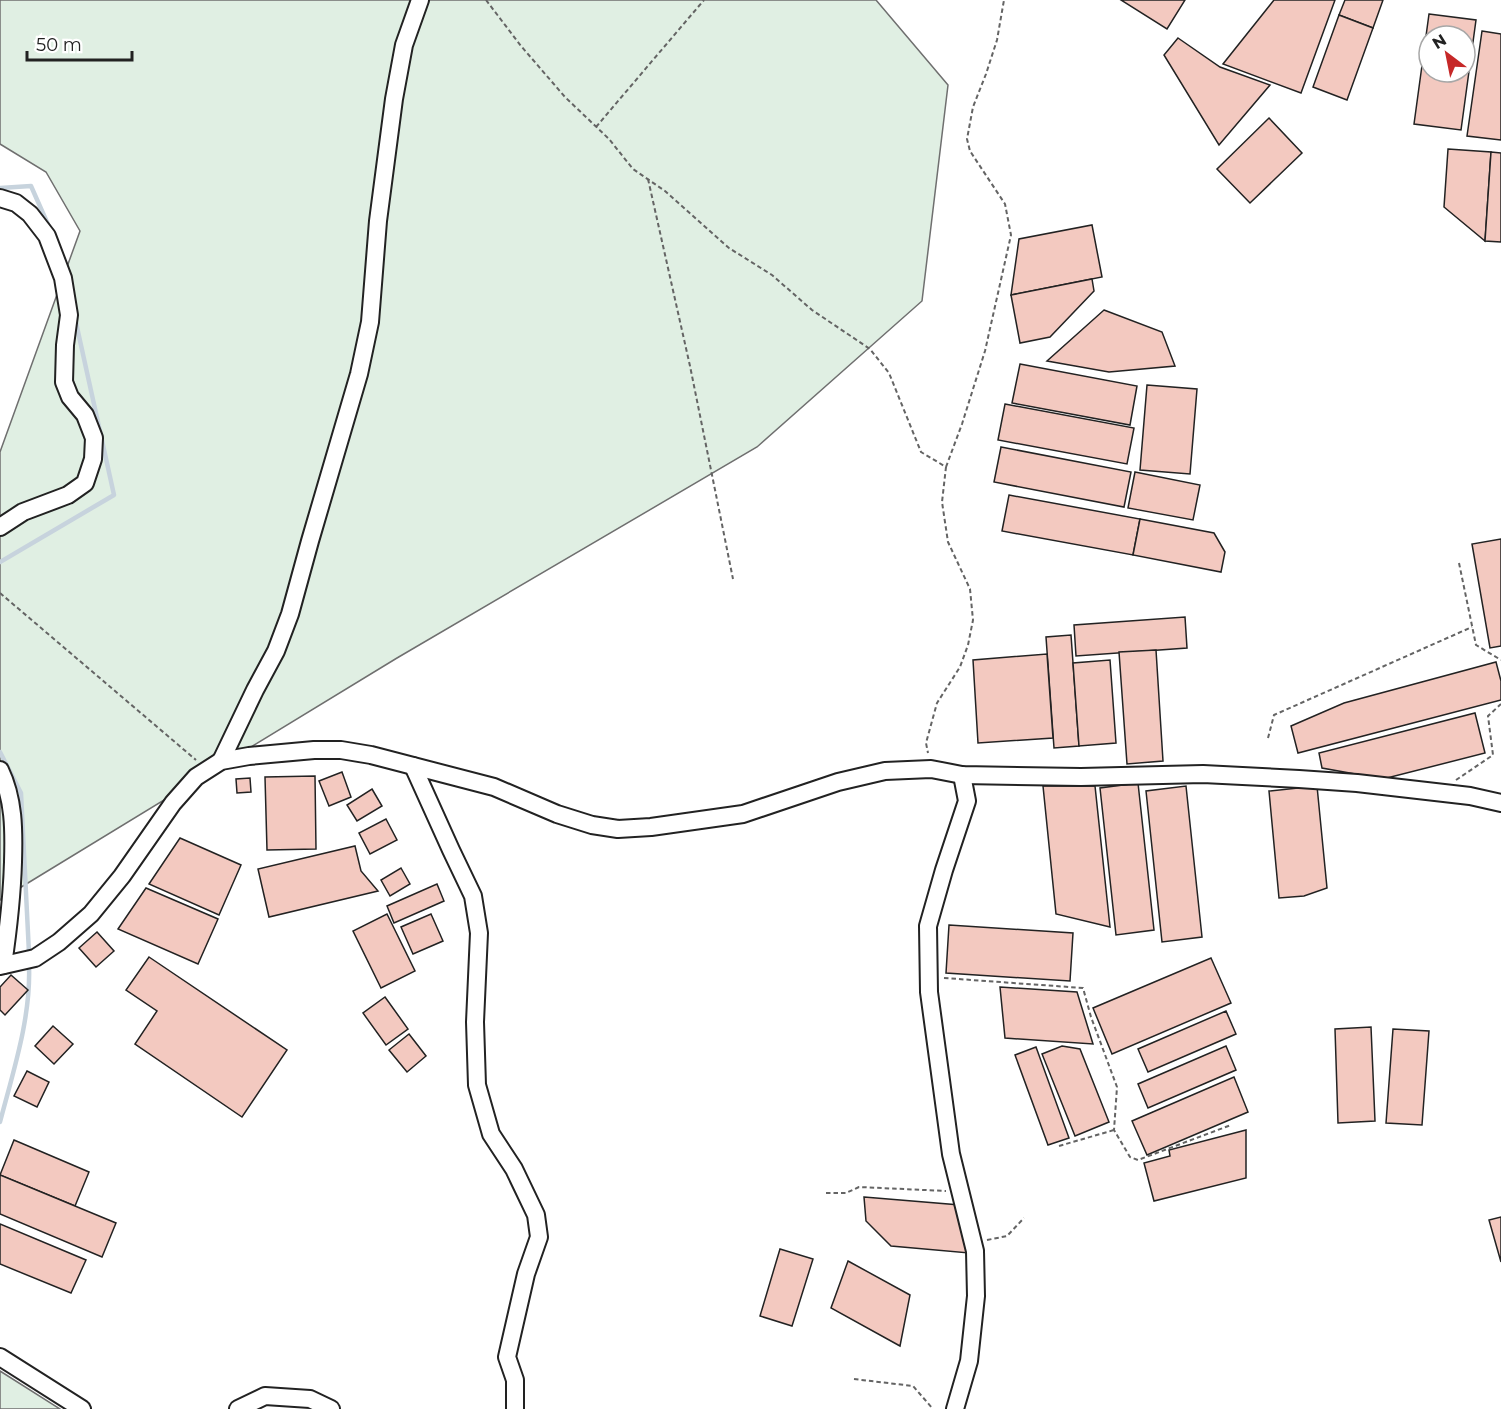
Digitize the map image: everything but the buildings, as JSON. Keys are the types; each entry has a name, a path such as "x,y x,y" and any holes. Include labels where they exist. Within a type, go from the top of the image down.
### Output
{"street":[{"path":"214,765 276,651 290,614 359,374 370,322 378,221 394,99 404,45 420,0"},
{"path":"0,198 16,203 30,214 47,236 63,278 69,315 64,382 70,397 85,415 94,438 93,459 85,483 68,495 23,512 0,527"},
{"path":"0,770 13,812 14,840 8,934 1,965 35,958 59,942 91,914 122,876 173,803 196,777 214,765 249,756 314,750 341,750 371,755 494,787 557,814 592,825 618,829 651,827 743,814 838,782 885,771 931,769 962,775 1081,777 1203,774 1357,783 1470,796 1501,803"},
{"path":"413,766 473,896 479,933 475,1022 477,1085 491,1134 514,1169 536,1215 539,1237 526,1274 507,1358 515,1380 515,1409"},
{"path":"955,1409 969,1361 976,1296 975,1251 951,1154 929,993 928,926 967,801 962,775"},
{"path":"0,1357 82,1409"},
{"path":"238,1409 265,1396 310,1399 331,1409"}],"path":[{"path":"486,0 565,97 609,139 633,169 665,191 729,248 772,275 812,310 870,349 889,373 921,452 946,467"},
{"path":"596,128 704,0"},
{"path":"931,769 926,743 937,703 960,667 968,645 973,620 970,589 948,542 942,502 946,467 985,351 1011,235 1005,204 970,151 967,139 973,107 997,40 1004,0"},
{"path":"648,179 733,579"},
{"path":"1459,563 1476,645 1501,660"},
{"path":"0,593 214,765"},
{"path":"1268,738 1274,715 1472,627"},
{"path":"1450,794 1450,784 1493,755 1488,716 1501,704"},
{"path":"929,977 1083,988 1091,1017 1117,1087 1114,1130 1130,1157 1138,1160 1231,1125"},
{"path":"1059,1146 1114,1130"},
{"path":"826,1193 846,1193 859,1187 960,1192"},
{"path":"973,1243 1007,1236 1024,1218"},
{"path":"854,1379 913,1386 933,1409"}],"green space":[{"path":"0,0 876,0 948,85 922,301 757,447 397,658 0,900 0,452 80,231 46,172 0,144"},
{"path":"0,1371 60,1409 0,1409"}],"waterway":[{"path":"0,188 31,186 50,229"},
{"path":"0,562 114,495 75,318"},
{"path":"0,752 21,793 29,953"},
{"path":"0,1122 24,1025 29,966"}]}
